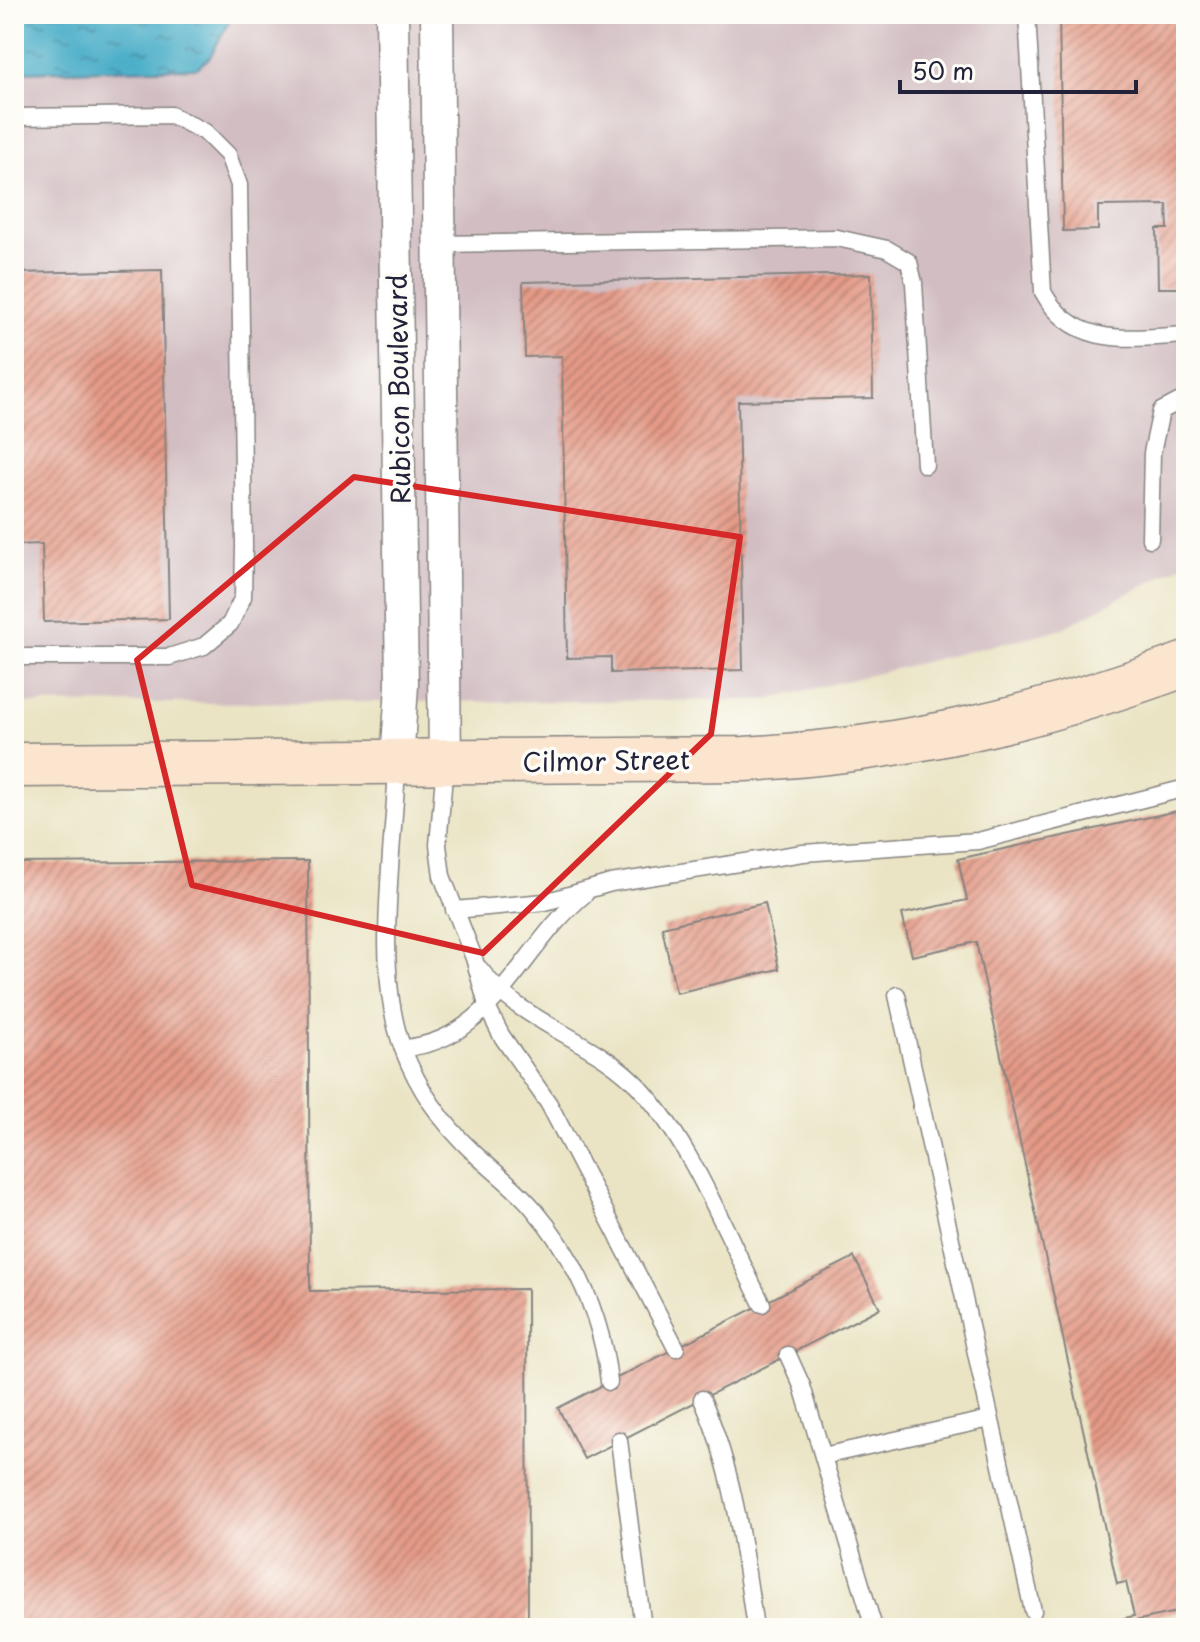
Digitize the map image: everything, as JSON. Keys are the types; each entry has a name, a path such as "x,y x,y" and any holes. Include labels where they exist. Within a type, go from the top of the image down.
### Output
{"street":[{"name":"Rubicon Boulevard","path":"392,14 402,685 397,763"},
{"name":"Rubicon Boulevard","path":"437,14 445,762"},
{"name":"Cilmor Street","path":"14,765 744,759 837,754 989,727 1100,696 1186,664"}],"lane":[{"path":"1027,14 1043,292 1055,313 1075,328 1117,338 1186,335"},
{"path":"14,117 171,115 205,132 228,155 239,185 244,545 243,597 230,624 204,646 169,657 14,657"},
{"path":"439,244 837,238 887,249 909,262 914,283 925,465"},
{"path":"1150,539 1155,428 1161,411 1186,398"},
{"path":"445,762 438,845 442,876 474,958 488,1009 501,1035 549,1104 676,1348"},
{"path":"397,763 387,956 389,992 403,1048 419,1083 442,1118 531,1205 579,1276 601,1329 609,1382"},
{"path":"454,910 545,902 611,883 803,853 978,841 1186,788"},
{"path":"403,1048 418,1047 456,1033 488,1009 566,910 589,891"},
{"path":"474,958 501,992 619,1068 646,1095 676,1136 762,1304"},
{"path":"897,995 1033,1611"},
{"path":"788,1355 802,1386 874,1628"},
{"path":"702,1399 722,1453 741,1533 755,1628"},
{"path":"823,1456 990,1419"},
{"path":"619,1440 643,1628"}],"highlighted area":[{"path":"354,477 740,537 711,734 483,953 192,885 137,660"}],"shaded area":[{"path":"14,14 1186,14 1186,563 1061,629 766,700 14,704"}],"water":[{"path":"14,14 230,14 231,18 210,57 197,68 14,72"}],"building":[{"path":"1059,14 1186,14 1186,288 1158,288 1157,229 1168,229 1167,205 1098,206 1098,230 1063,231"},
{"path":"162,270 169,619 44,622 42,544 14,545 14,273"},
{"path":"871,274 873,398 738,401 743,670 611,673 611,657 567,658 562,356 525,357 523,282"},
{"path":"1186,809 1186,1610 1125,1623 1124,1618 1134,1616 1126,1582 1117,1584 976,942 912,956 902,914 967,900 958,859"},
{"path":"308,861 310,1291 527,1289 528,1628 14,1628 14,863"},
{"path":"765,903 779,969 676,993 662,927"},
{"path":"854,1257 880,1308 584,1459 558,1408"}]}
